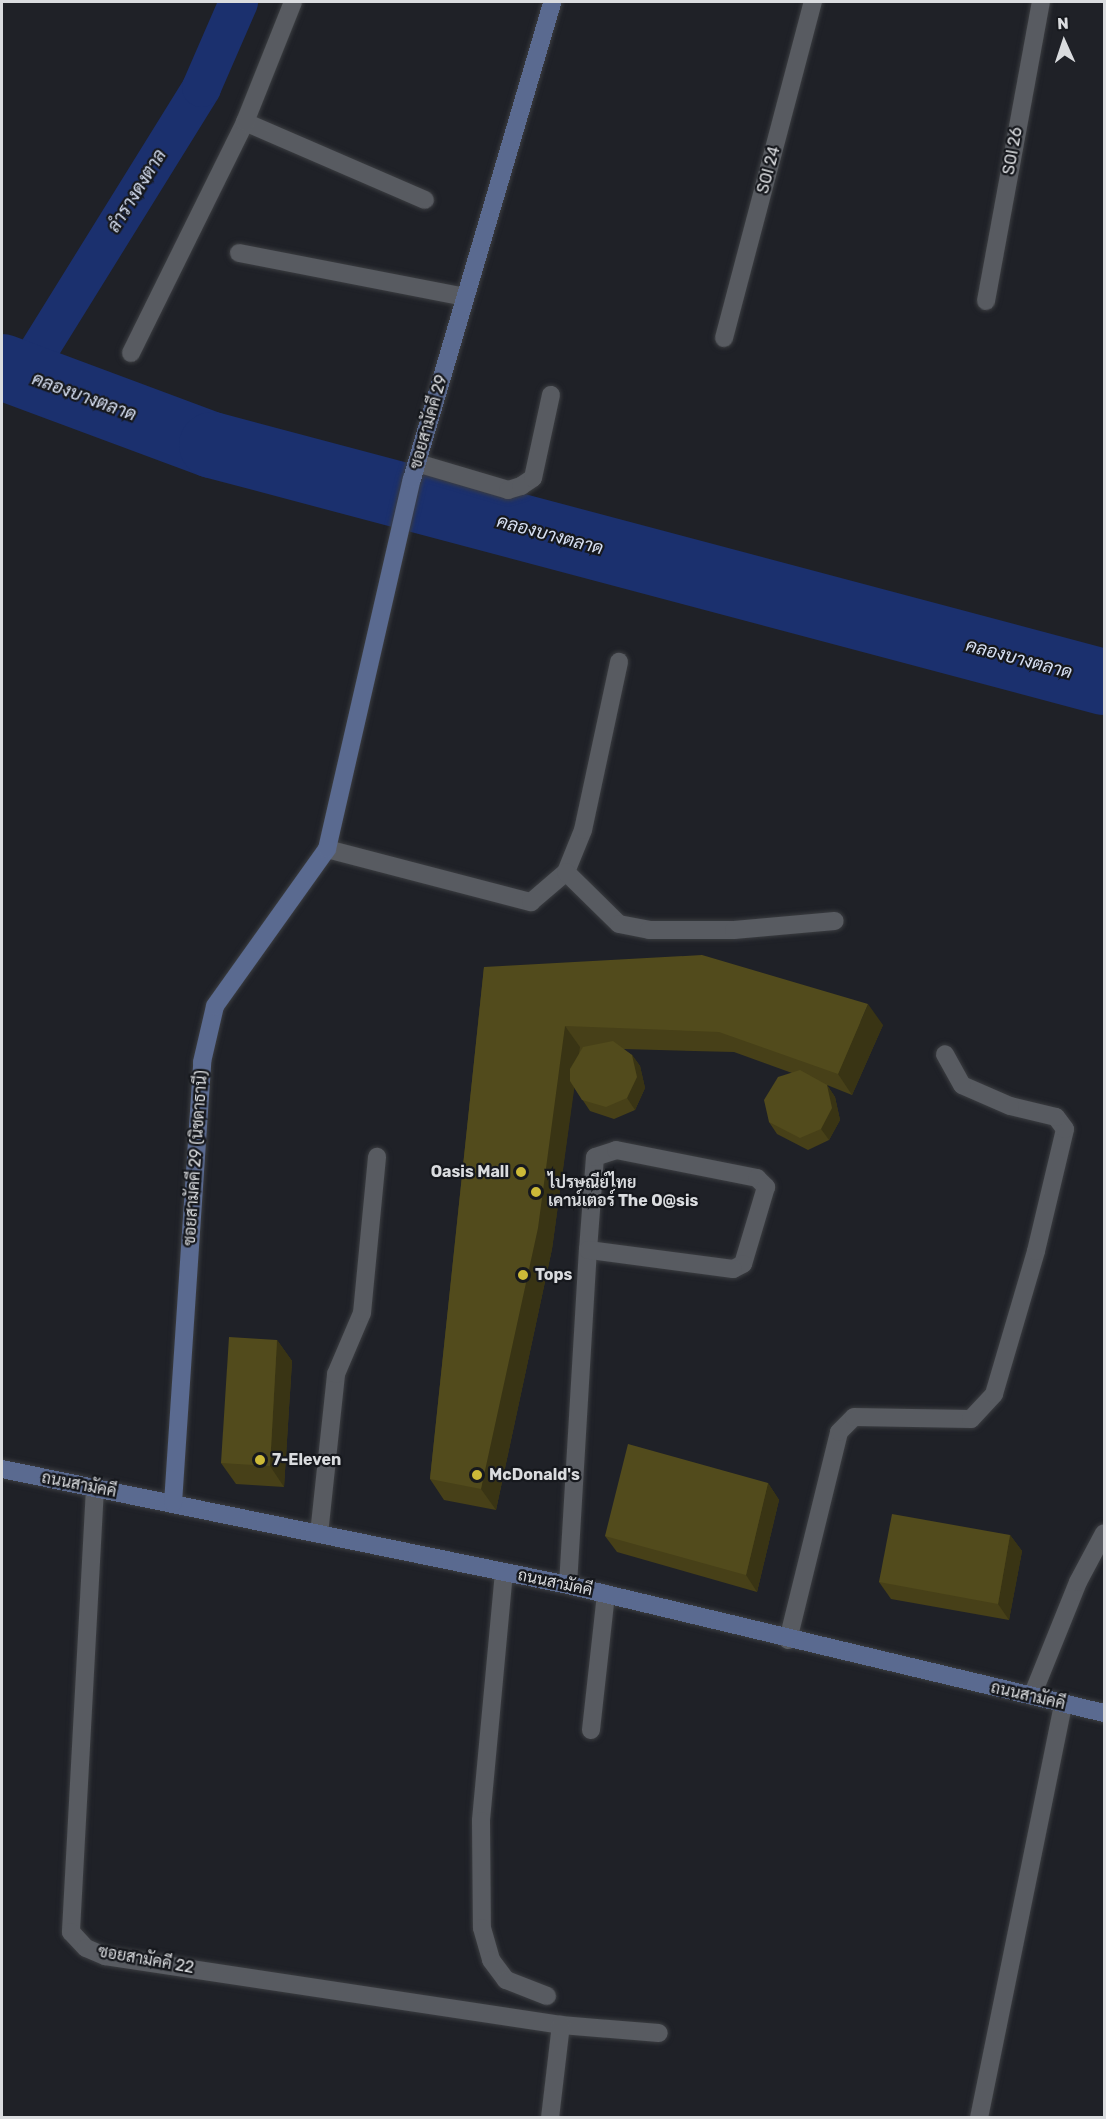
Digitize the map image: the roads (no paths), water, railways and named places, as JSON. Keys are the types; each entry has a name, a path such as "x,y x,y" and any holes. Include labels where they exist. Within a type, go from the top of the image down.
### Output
{"street":[{"path":"131,352 245,122 293,2"},
{"name":"ซอยสามัคคี 29","path":"327,849 414,471 552,2"},
{"name":"SOI 24","path":"724,338 813,2"},
{"name":"SOI 26","path":"986,301 1041,2"},
{"path":"245,122 425,200"},
{"path":"239,253 465,297"},
{"path":"414,471 508,490 521,486 533,478 551,395"},
{"path":"327,849 531,902 566,872 583,830 619,662"},
{"name":"ซอยสามัคคี 29 (นิชดาธานี)","path":"173,1503 202,1062 212,1017 327,849"},
{"path":"566,872 619,924 649,930 734,930 835,921"},
{"path":"788,1640 839,1432 854,1417 971,1419 994,1394 1036,1251 1065,1129 1056,1117 1010,1106 962,1085 945,1054"},
{"path":"568,1585 588,1251 595,1157 604,1151 757,1178 766,1187 743,1264 734,1269 588,1251"},
{"path":"319,1534 336,1374 362,1313 377,1157"},
{"name":"ถนนสามัคคี","path":"2,1469 568,1585 788,1640 1104,1713"},
{"name":"ซอยสามัคคี 22","path":"95,1488 71,1932 86,1948 105,1956 561,2025 659,2033"},
{"path":"1032,1696 1078,1582 1104,1533"},
{"path":"504,1572 481,1821 482,1928 491,1960 506,1980 547,1996"},
{"path":"591,1730 606,1594"},
{"path":"979,2118 1063,1704"},
{"path":"550,2118 561,2025"}],"waterway":[{"name":"ลำรางดงตาล","path":"24,373 201,87 238,2"},
{"name":"คลองบางตลาด","path":"2,367 212,445 1104,682"}],"place":[{"name":"Oasis Mall","path":"521,1172"},
{"name":"ไปรษณีย์ไทย เคาน์เตอร์ The O@sis","path":"536,1192"},
{"name":"Tops","path":"523,1275"},
{"name":"7-Eleven","path":"260,1460"},
{"name":"McDonald's","path":"477,1475"}]}
